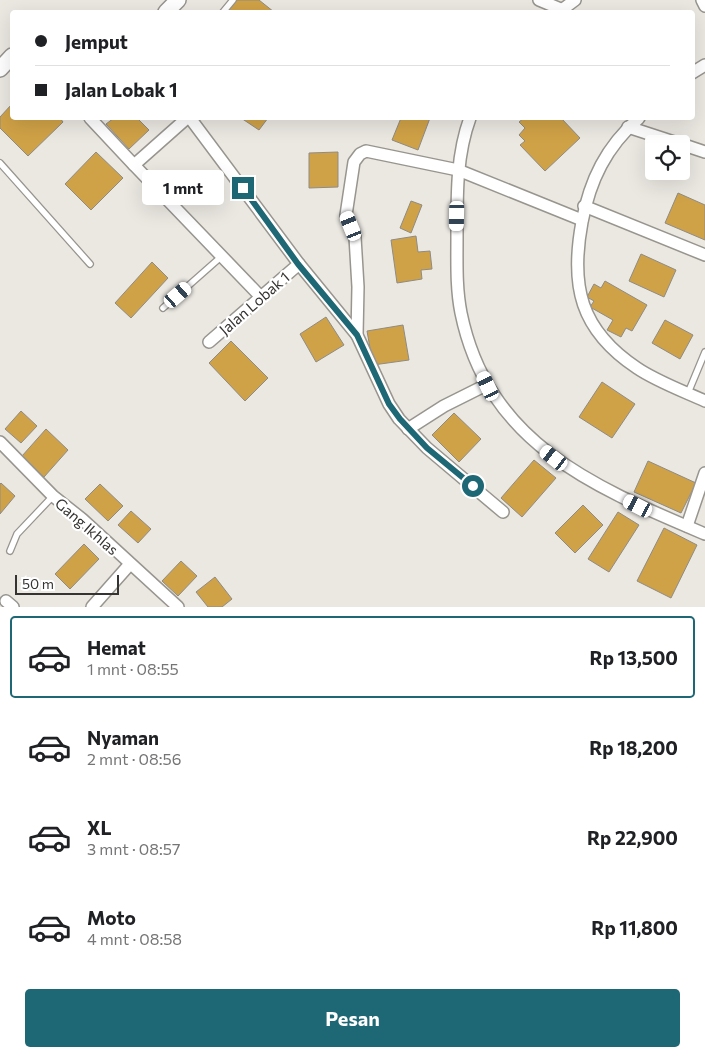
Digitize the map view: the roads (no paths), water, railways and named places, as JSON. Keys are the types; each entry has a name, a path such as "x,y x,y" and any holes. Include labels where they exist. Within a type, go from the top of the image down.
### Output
{"main road":[{"path":"168,10 178,0"},
{"path":"0,70 10,58"}],"street":[{"path":"539,0 559,10"},
{"path":"562,10 575,0"},
{"path":"702,0 705,6"},
{"path":"92,120 260,296"},
{"path":"134,165 187,120"},
{"name":"Jalan Lobak 1","path":"190,120 298,264 357,335"},
{"path":"470,120 458,170 456,276 460,304 473,354 488,386 506,411 527,434 564,465 600,487 638,506 705,534"},
{"path":"637,120 617,139 600,167 584,206 577,258 580,295 586,313 607,341 626,360 638,369 705,401"},
{"path":"628,127 653,135"},
{"path":"690,147 705,152"},
{"path":"503,512 427,448 408,429 389,404 357,335 358,287 355,237 346,215 355,159 366,151 458,170 582,220"},
{"path":"584,206 705,255"},
{"name":"Jalan Lobak 1","path":"209,342 298,264"},
{"path":"408,429 444,406 484,386 488,386"},
{"name":"Gang Ikhlas","path":"0,442 53,496 82,519 178,607"},
{"path":"687,526 705,473"},
{"path":"92,607 130,564"}],"lane":[{"path":"0,162 90,264"},
{"path":"163,308 222,256"},
{"path":"688,393 705,352"},
{"path":"10,552 17,534 53,496"}]}
